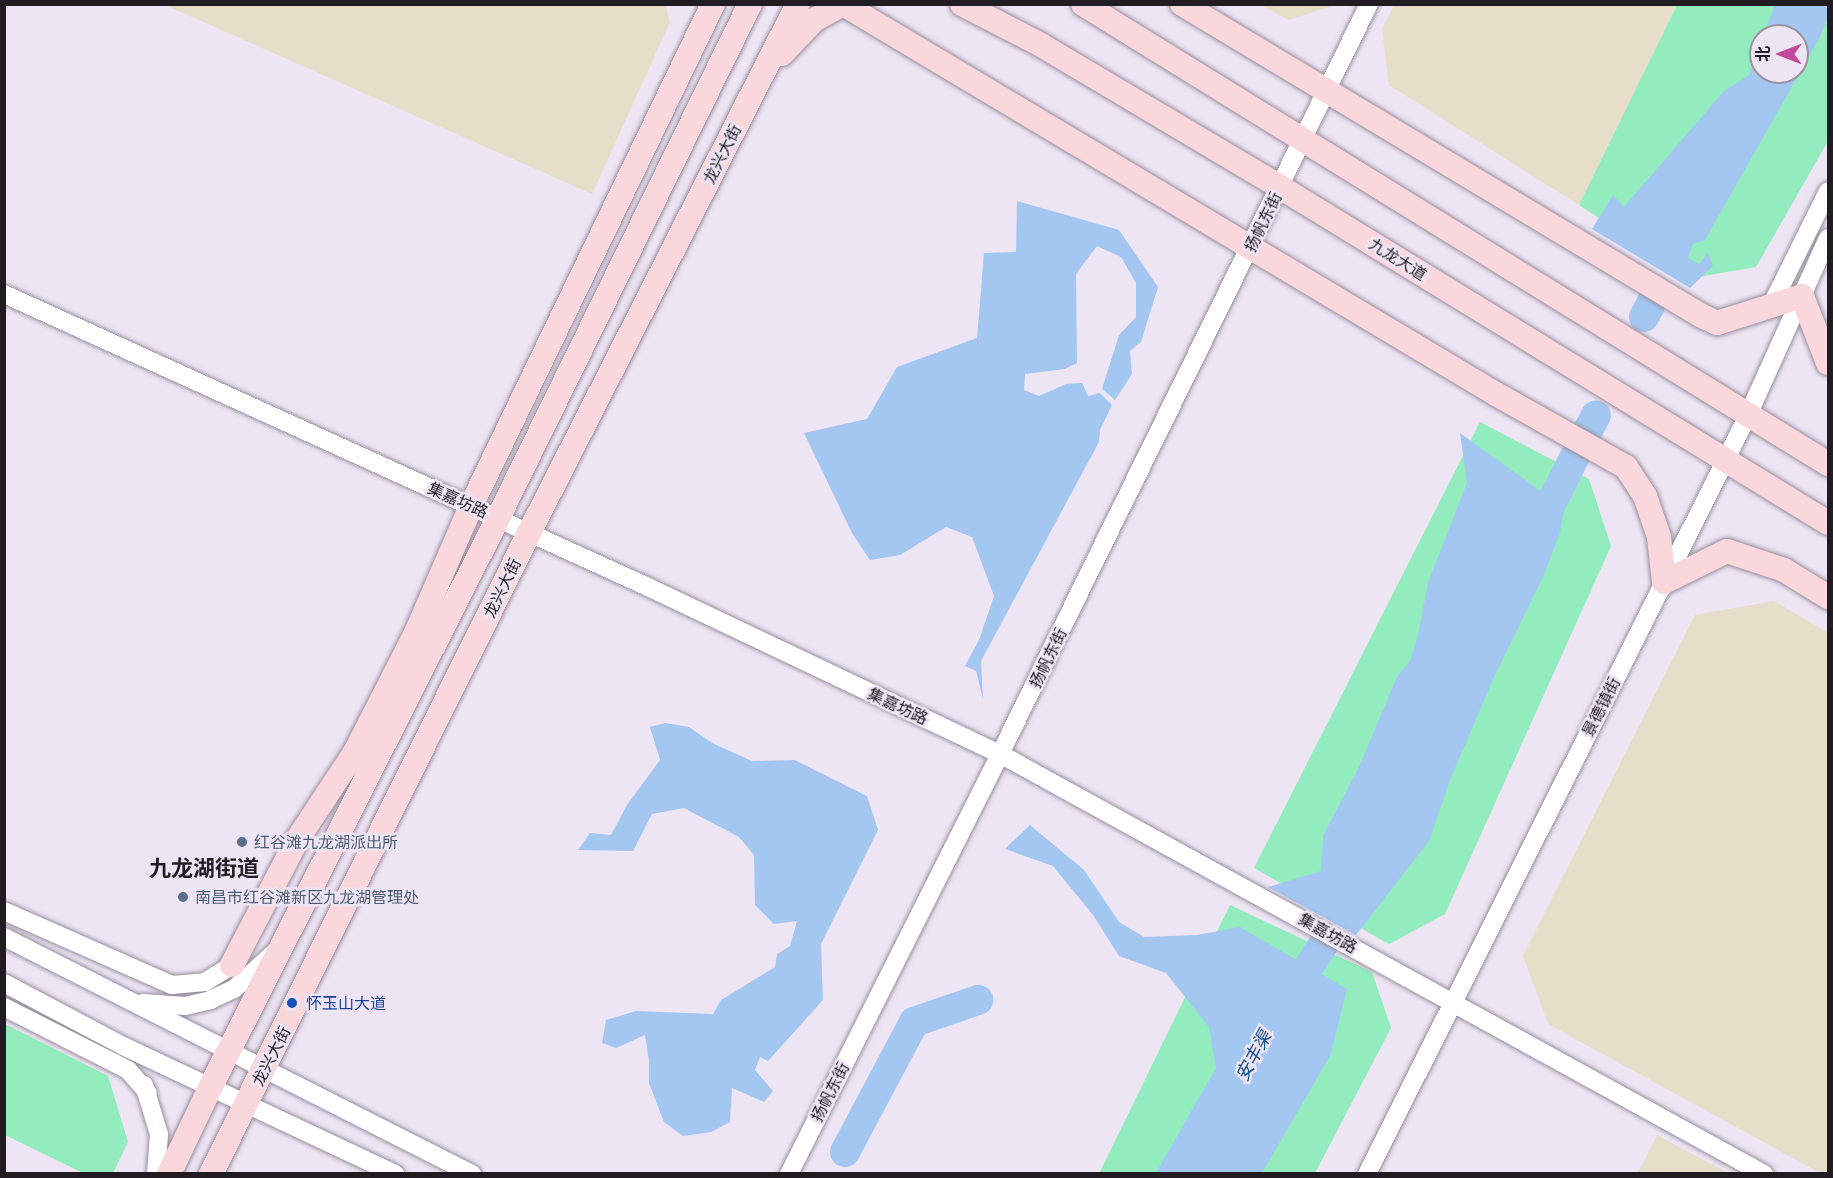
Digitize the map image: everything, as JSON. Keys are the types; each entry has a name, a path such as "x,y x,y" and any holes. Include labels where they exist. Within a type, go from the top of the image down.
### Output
{"main road":[{"path":"232,965 297,840 355,752 415,635 471,506 713,4"},
{"path":"731,40 735,4"},
{"path":"169,1173 498,518 750,4"},
{"name":"龙兴大街","path":"211,1173 265,1070 529,533 798,4"},
{"path":"762,75 814,20 843,4 1496,394 1626,467 1645,496 1659,537 1664,582 1727,551 1784,570 1828,597"},
{"name":"九龙大道","path":"962,4 1041,45 1280,187 1828,523"},
{"path":"1083,4 1160,49 1303,141 1828,465"},
{"path":"1182,4 1700,315 1717,323 1802,296 1828,363"}],"street":[{"name":"扬帆东街","path":"789,1173 1000,754 1369,4"},
{"path":"1771,306 1828,191"},
{"name":"景德镇街","path":"1367,1173 1748,415 1828,238"},
{"name":"集嘉坊路","path":"4,294 498,518 1000,754 1764,1173"},
{"path":"4,911 172,985 205,982 232,965"},
{"path":"4,937 472,1173"},
{"path":"133,1002 185,1006 210,1000 234,989 283,945"},
{"path":"4,983 123,1046 245,1105 395,1173"},
{"path":"4,1007 128,1070 148,1093"},
{"path":"123,1046 148,1093 159,1134 156,1173"}],"shaded area":[{"path":"665,4 670,22 592,194 165,5"},
{"path":"1261,5 1335,5 1289,20"},
{"path":"1394,5 1677,5 1579,205 1389,85 1382,29"},
{"path":"1774,601 1828,633 1828,1173 1820,1173 1548,1024 1523,956 1695,615"},
{"path":"1657,1135 1728,1173 1638,1173"}],"green space":[{"path":"1677,5 1828,5 1828,141 1756,267 1692,278 1579,205"},
{"path":"1480,422 1589,479 1611,546 1445,914 1389,944 1254,868"},
{"path":"1230,905 1372,972 1391,1028 1315,1173 1099,1174"},
{"path":"5,1024 108,1076 128,1142 113,1173 83,1173 5,1135"}],"water":[{"path":"1775,5 1828,5 1828,17 1809,56 1809,24 1768,24"},
{"path":"1749,75 1749,84 1793,84 1705,240 1693,244 1688,258 1699,264 1708,253 1713,266 1690,288 1592,229 1613,195 1624,207 1724,91"},
{"path":"1017,201 1119,230 1158,287 1141,342 1130,351 1132,374 1115,400 1102,389 1119,335 1136,317 1136,283 1121,257 1097,246 1076,274 1077,363 1065,369 1025,374 1024,390 1039,396 1066,384 1082,383 1088,396 1100,393 1112,405 1100,430 1099,442 981,661 983,699 976,671 965,666 960,675 979,640 994,596 972,537 946,527 900,555 870,560 852,533 804,433 867,419 897,367 977,338 984,253 1016,252"},
{"path":"1460,433 1564,508 1560,533 1543,577 1494,677 1450,780 1429,841 1356,935 1268,887 1321,871 1323,836 1359,767 1397,677 1410,661 1418,635 1428,583 1467,483"},
{"path":"665,723 689,727 712,743 752,761 795,760 867,796 878,830 821,944 823,1000 768,1061 760,1057 755,1070 773,1091 764,1102 732,1088 730,1122 711,1132 683,1136 664,1122 649,1083 649,1061 645,1035 616,1048 602,1043 606,1020 636,1011 713,1014 721,1000 775,967 777,954 790,946 797,921 774,924 755,905 754,855 739,837 684,808 652,814 633,851 578,850 590,833 611,835 627,805 660,760 650,727"},
{"path":"1030,825 1084,870 1119,922 1144,937 1197,935 1240,927 1347,989 1331,1054 1262,1173 1156,1173 1216,1068 1209,1027 1166,973 1119,956 1093,915 1053,866 1005,849"}],"waterway":[{"path":"1644,317 1654,298"},
{"path":"1586,434 1596,415"},
{"path":"1535,536 1578,450"},
{"name":"安丰渠","path":"1287,1000 1323,945"},
{"path":"845,1152 914,1022 978,1000"}],"place":[{"name":"红谷滩九龙湖派出所","path":"242,842"},
{"name":"南昌市红谷滩新区九龙湖管理处","path":"183,897"},
{"name":"怀玉山大道","path":"292,1003"}],"district":[{"name":"九龙湖街道","path":"204,869"}]}
